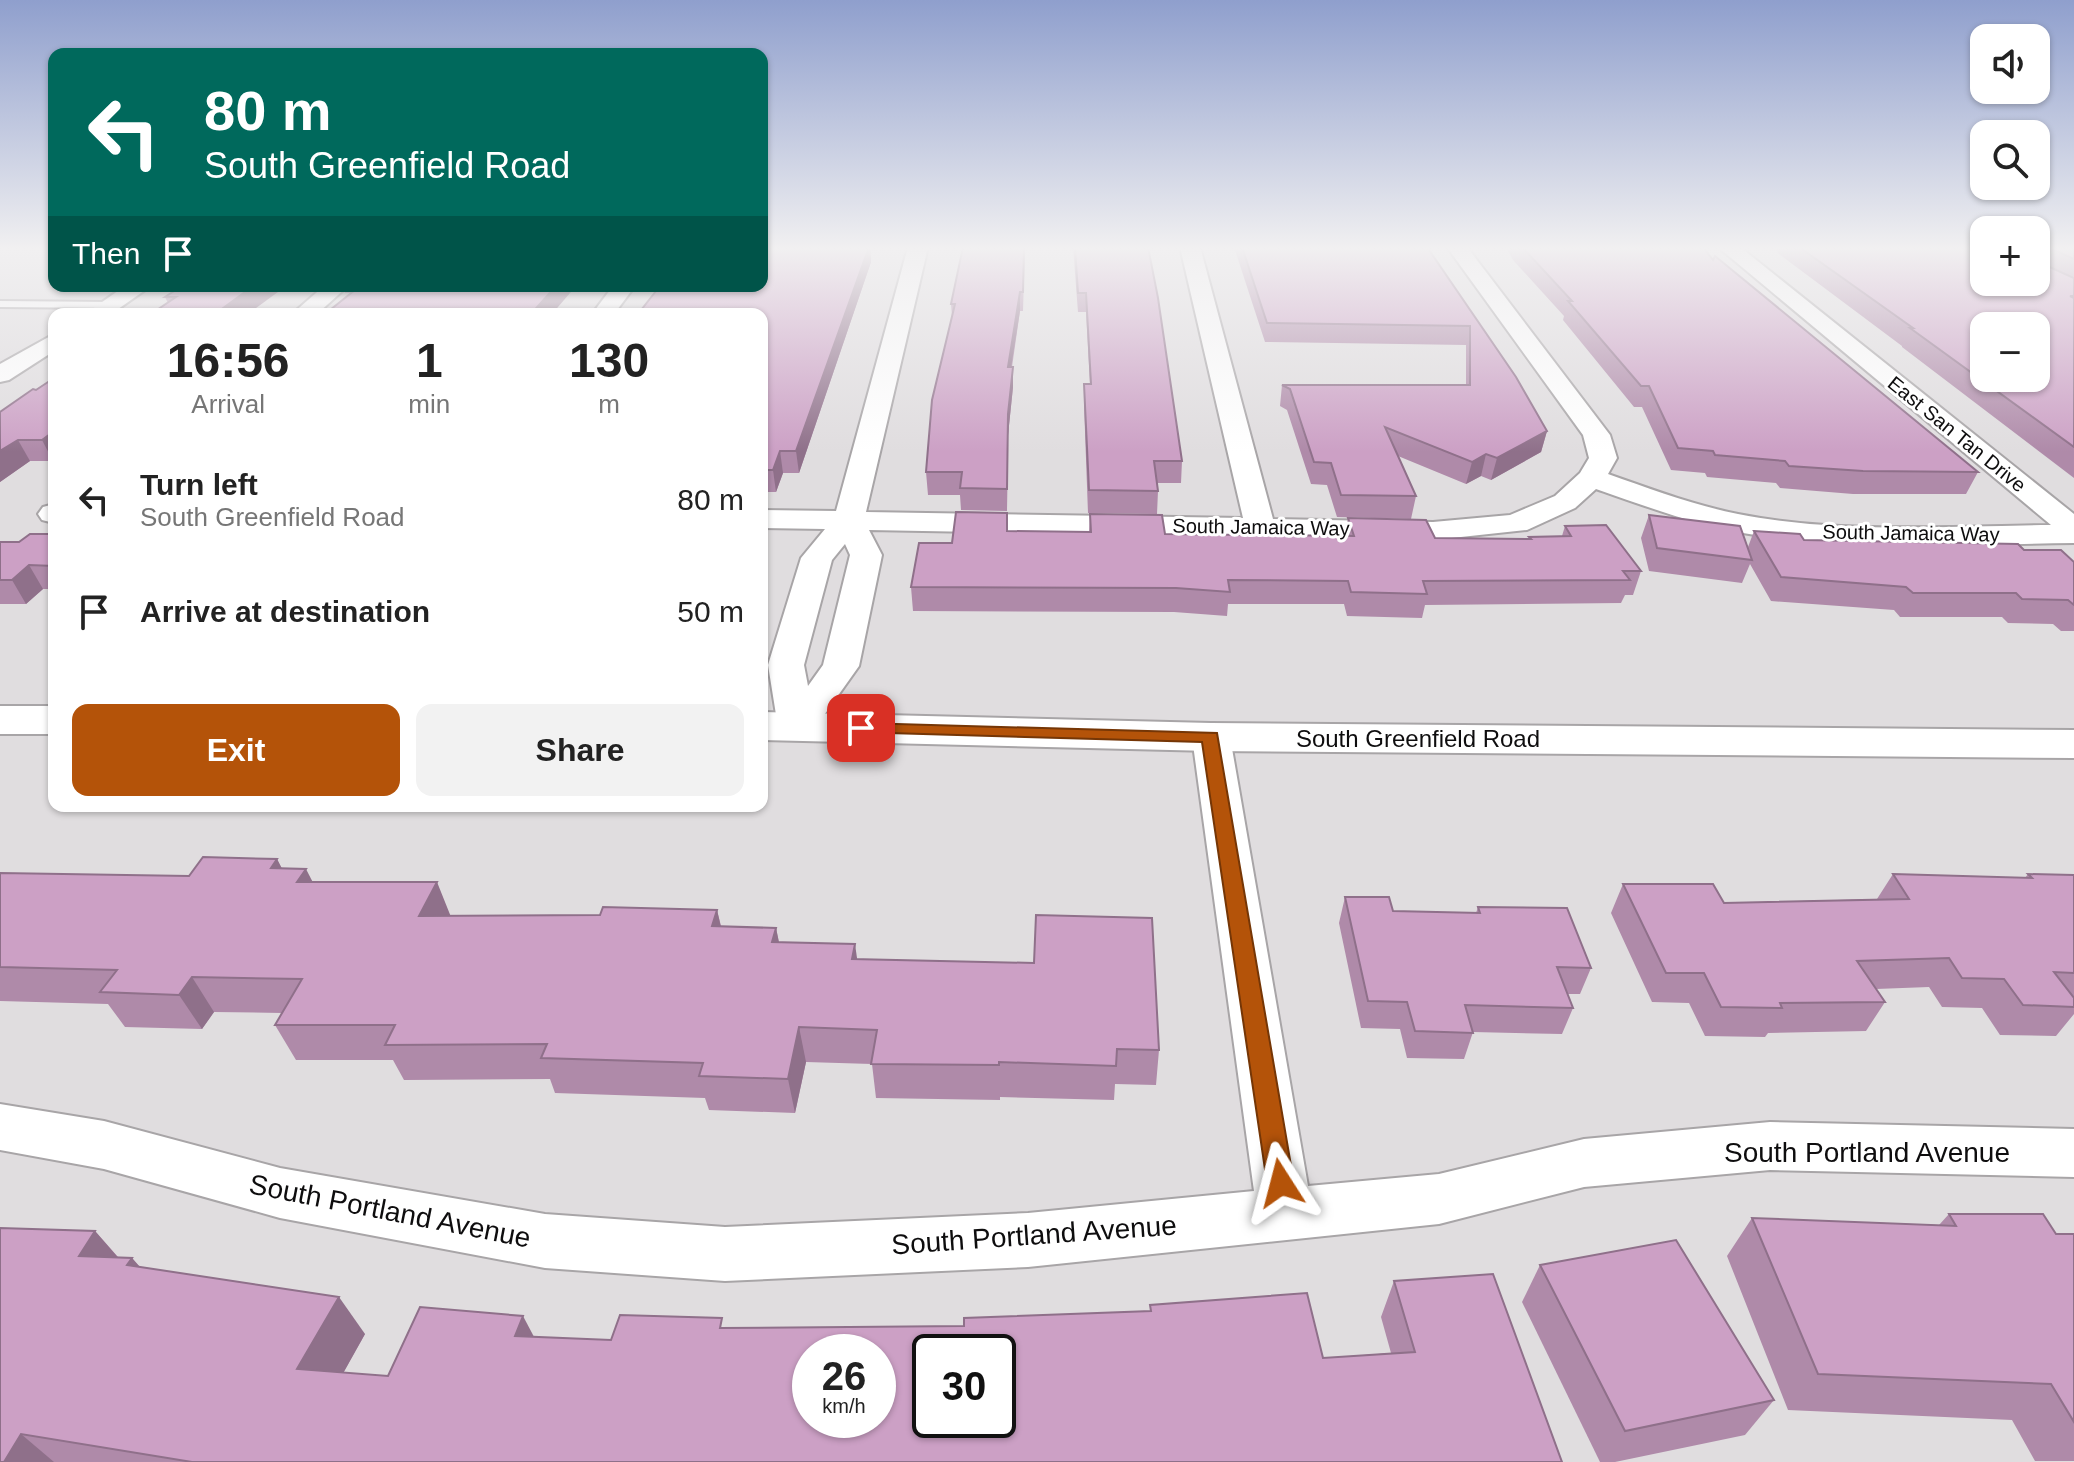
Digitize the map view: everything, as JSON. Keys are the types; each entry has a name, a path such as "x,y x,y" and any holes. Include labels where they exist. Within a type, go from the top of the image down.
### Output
{"main road":[{"path":"0,720 48,720"},
{"name":"South Greenfield Road","path":"780,727 1211,737 2074,744"}],"street":[{"path":"780,727 786,665 817,558 849,520 901,315"},
{"path":"1207,315 1260,527"},
{"path":"1507,315 1596,435 1603,458 1592,478"},
{"name":"East San Tan Drive","path":"1811,315 2074,532"},
{"path":"0,375 48,345"},
{"name":"South Jamaica Way","path":"768,519 1433,531 1516,524 1565,502 1592,478 1687,511 1761,527 1837,534 2074,532"},
{"path":"780,727 841,666 866,555 849,520"},
{"path":"1211,737 1285,1213"},
{"name":"South Portland Avenue","path":"0,1127 104,1145 280,1193 545,1241 725,1254 1028,1240 1439,1199 1584,1163 1770,1146 2074,1153"}],"building":[{"path":"768,315 845,315 796,451 780,451 773,470 768,470"},
{"path":"952,315 1016,315 1008,367 1013,367 1008,414 1007,489 960,488 962,472 926,472 932,400"},
{"path":"1087,315 1161,315 1182,461 1154,461 1158,491 1089,490 1084,384 1091,384"},
{"path":"1264,315 1474,315 1516,377 1547,431 1497,458 1486,454 1472,462 1385,427 1416,496 1341,495 1331,463 1314,462 1290,389 1282,385 1470,385 1470,326 1267,323"},
{"path":"1580,315 1787,315 1978,472 1863,471 1789,466 1785,461 1715,455 1713,451 1678,448 1649,386 1641,386"},
{"path":"1895,315 1970,315 1970,372 1910,328 1913,328"},
{"path":"2050,315 2074,315 2074,447 1998,392 2050,392"},
{"path":"48,382 48,436 42,440 18,440 0,451 0,412 33,389"},
{"path":"956,512 1007,513 1007,531 1091,532 1090,514 1162,515 1165,534 1354,536 1348,518 1426,520 1435,538 1531,539 1529,537 1571,536 1565,526 1606,525 1641,571 1623,571 1630,580 1423,581 1427,594 1351,592 1348,581 1228,580 1230,592 1176,588 911,587 919,543 952,543"},
{"path":"1649,515 1740,526 1752,560 1657,548"},
{"path":"1754,531 1800,534 1804,540 2018,544 2024,550 2061,550 2074,562 2074,605 2068,600 2022,599 2016,593 1913,593 1906,587 1781,577"},
{"path":"30,534 48,534 48,566 29,565 12,580 0,580 0,542 19,542"},
{"path":"203,857 277,859 271,868 306,869 297,882 437,882 419,916 600,915 603,907 717,910 712,926 776,928 772,942 855,944 852,959 1034,963 1036,915 1152,918 1159,1050 1117,1049 1116,1066 999,1062 999,1065 871,1064 877,1030 799,1027 788,1079 699,1076 703,1063 541,1058 547,1044 385,1045 395,1025 275,1025 302,979 192,977 179,995 100,992 117,970 0,967 0,873 189,876"},
{"path":"1893,874 2032,878 2028,874 2074,875 2074,973 2054,972 2074,998 2074,1007 2023,1005 2004,979 1962,978 1949,958 1857,961 1885,1002 1780,1003 1782,1008 1721,1007 1704,973 1666,973 1623,884 1713,884 1724,903 1909,899"},
{"path":"1345,897 1389,897 1393,911 1480,913 1478,907 1567,908 1591,968 1557,967 1573,1008 1465,1005 1473,1033 1415,1031 1407,1002 1368,1001"},
{"path":"1949,1214 2043,1214 2056,1234 2074,1234 2074,1422 2051,1384 1818,1374 1752,1218 1956,1226"},
{"path":"0,1228 95,1231 79,1256 132,1258 127,1265 339,1297 297,1369 388,1376 420,1307 523,1316 515,1336 611,1340 620,1315 722,1318 720,1328 964,1326 964,1318 1151,1311 1150,1305 1307,1293 1323,1358 1415,1352 1394,1281 1493,1274 1562,1462 192,1462 21,1434 4,1462 0,1462"},
{"path":"1676,1240 1774,1400 1625,1431 1540,1265"}],"route":[{"path":"861,728 1211,737 1281,1183"}]}
